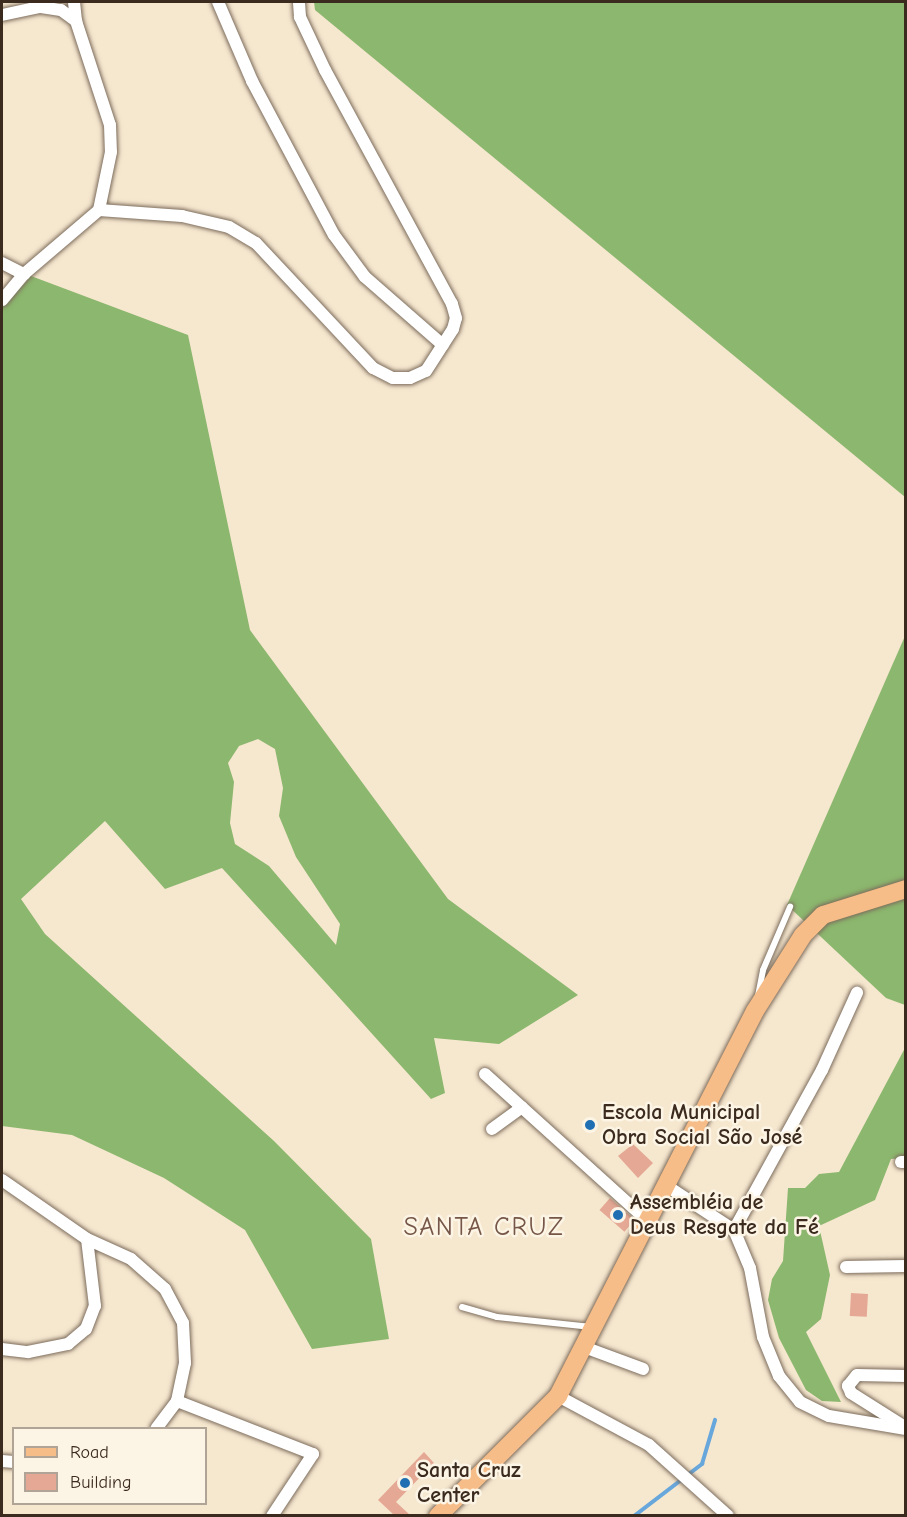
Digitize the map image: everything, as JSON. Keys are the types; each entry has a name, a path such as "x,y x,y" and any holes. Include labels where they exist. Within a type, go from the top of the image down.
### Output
{"main road":[{"path":"438,1515 558,1396 755,1011 813,922 906,889"}],"street":[{"path":"2,300 24,274 99,210 111,152 110,124 76,21 74,2"},
{"path":"218,2 252,81 333,235 365,277 443,345"},
{"path":"99,210 182,216 229,227 256,243 374,368 393,378 410,378 426,371 443,345 456,318 452,304 325,70 300,17 299,2"},
{"path":"2,15 41,7 61,10 76,21"},
{"path":"2,263 24,274"},
{"path":"734,1230 822,1070 857,993"},
{"path":"485,1074 649,1222"},
{"path":"492,1129 522,1107"},
{"path":"2,1180 87,1239 132,1259 165,1289 183,1323 185,1363 177,1401 158,1427"},
{"path":"667,1186 734,1230 750,1268 763,1336 779,1376 800,1402 829,1416 906,1428"},
{"path":"2,1349 28,1352 68,1344 86,1329 95,1306 87,1239"},
{"path":"846,1267 906,1266"},
{"path":"584,1347 642,1369"},
{"path":"906,1376 857,1375 848,1386 851,1393 906,1428"},
{"path":"558,1396 626,1430 728,1515"},
{"path":"177,1401 313,1454 272,1515"}],"lane":[{"path":"755,1011 763,970 790,907"},
{"path":"462,1307 497,1317 594,1327"}],"green space":[{"path":"314,2 905,2 905,497 315,10"},
{"path":"31,276 188,335 250,630 448,899 578,995 499,1044 434,1038 445,1093 431,1099 222,868 165,889 105,821 21,899 45,934 274,1141 371,1239 389,1339 312,1349 245,1230 164,1178 72,1135 2,1126 2,308","holes":["258,739 275,749 283,788 279,816 296,857 340,924 336,945 269,866 235,844 230,823 234,782 228,763 239,746"]},
{"path":"905,636 905,1005 886,998 787,905"},
{"path":"905,1048 905,1158 891,1159 875,1200 819,1226 830,1275 821,1319 806,1332 841,1402 822,1401 806,1390 779,1338 768,1300 772,1279 783,1261 788,1188 805,1188 819,1174 839,1172"}],"building":[{"path":"633,1144 653,1163 638,1178 618,1156"},
{"name":"Assembléia de Deus Resgate da Fé","path":"610,1198 635,1220 624,1232 600,1210"},
{"path":"851,1293 868,1294 867,1317 850,1316"},
{"name":"Santa Cruz Center","path":"424,1452 434,1463 396,1502 410,1515 394,1515 378,1500"}],"waterway":[{"path":"634,1516 702,1464 715,1420"}],"place":[{"name":"Escola Municipal Obra Social São José","path":"590,1125"},
{"name":"Assembléia de Deus Resgate da Fé","path":"618,1215"},
{"name":"Santa Cruz Center","path":"405,1483"}],"district":[{"name":"SANTA CRUZ","path":"484,1228"}]}
